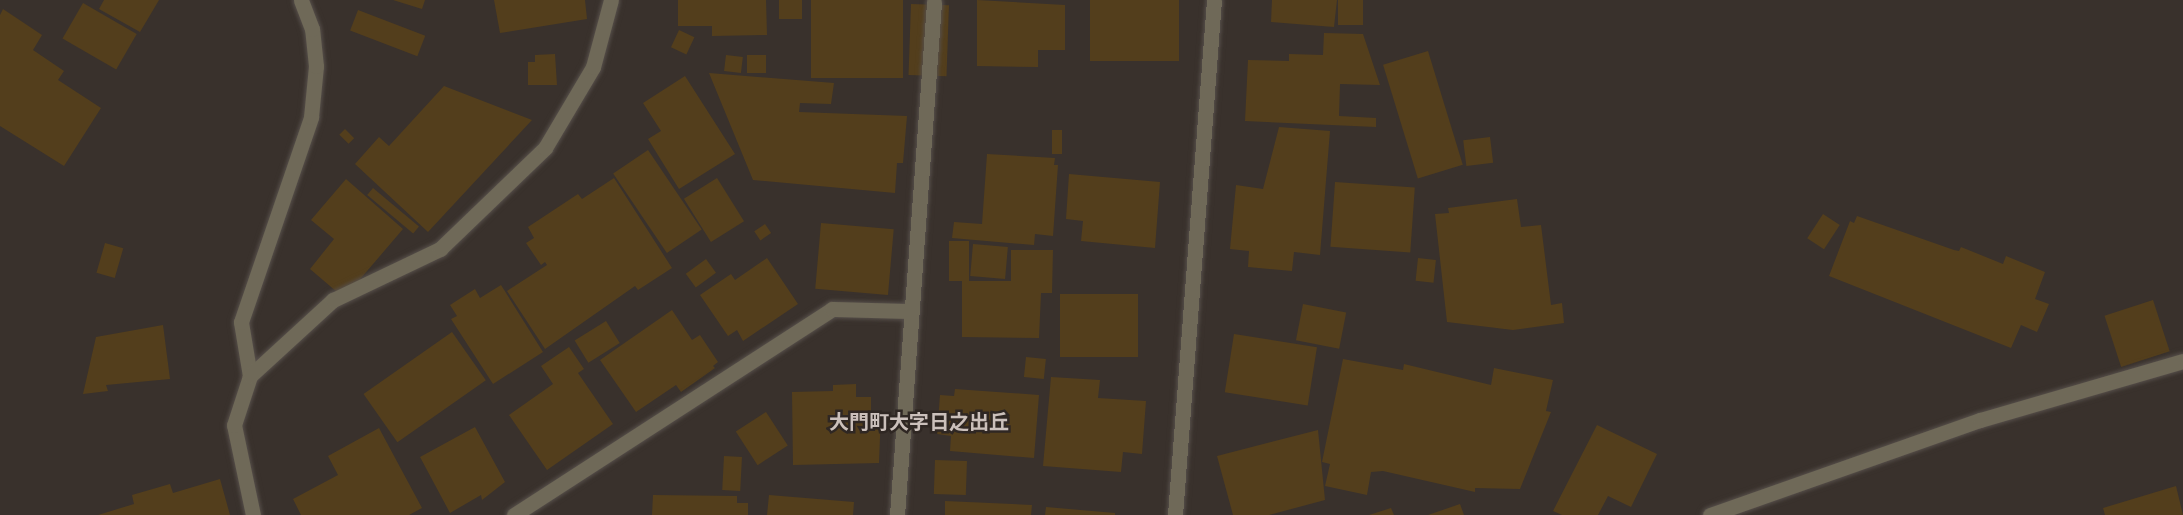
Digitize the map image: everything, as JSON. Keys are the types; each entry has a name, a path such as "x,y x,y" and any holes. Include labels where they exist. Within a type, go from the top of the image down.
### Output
{"street":[{"path":"254,515 234,425 250,376 242,322 311,117 316,66 312,29 301,0"},
{"path":"250,376 333,300 440,249 545,148 593,67 611,0"},
{"path":"1175,515 1214,0"},
{"path":"897,515 934,2"},
{"path":"514,515 832,309 910,311"},
{"path":"1710,515 1980,420 2183,361"}],"building":[{"path":"104,0 159,0 140,32 99,9"},
{"path":"393,0 425,0 422,9"},
{"path":"494,0 585,0 587,19 500,33"},
{"path":"678,0 766,0 767,35 712,36 712,26 678,26"},
{"path":"779,0 802,0 802,19 779,19"},
{"path":"811,0 903,0 903,78 811,78"},
{"path":"977,0 1065,5 1065,50 1038,50 1038,67 977,66"},
{"path":"1090,0 1179,0 1179,61 1090,61"},
{"path":"1272,0 1337,0 1334,27 1271,22"},
{"path":"1338,0 1363,0 1363,25 1338,25"},
{"path":"83,3 137,34 116,70 62,39"},
{"path":"911,4 949,5 946,76 909,75"},
{"path":"3,9 42,35 33,50 64,71 58,80 101,108 64,166 0,126 0,15"},
{"path":"358,10 425,36 417,56 350,31"},
{"path":"679,30 694,37 686,54 671,47"},
{"path":"1324,33 1363,34 1380,85 1340,84 1339,116 1376,118 1376,127 1245,121 1248,60 1289,61 1289,54 1323,55"},
{"path":"1428,51 1463,165 1418,179 1383,65"},
{"path":"555,54 557,85 528,85 528,62 535,62 535,55"},
{"path":"726,55 743,57 741,73 724,71"},
{"path":"747,55 766,55 766,73 747,73"},
{"path":"709,73 834,83 831,104 800,103 799,112 907,116 903,163 897,163 895,193 753,180"},
{"path":"685,76 735,154 679,189 648,139 661,131 643,103"},
{"path":"444,86 532,120 428,232 355,164 379,137 389,146"},
{"path":"1279,127 1330,131 1320,255 1294,252 1292,271 1248,267 1249,251 1230,249 1236,185 1263,189"},
{"path":"345,129 354,138 349,144 339,135"},
{"path":"1052,130 1062,130 1062,154 1052,154"},
{"path":"1490,137 1493,163 1466,166 1463,140"},
{"path":"648,150 702,230 667,253 613,173"},
{"path":"987,154 1055,158 1054,165 1058,165 1053,236 1035,234 1034,245 952,238 954,222 982,224"},
{"path":"1069,174 1160,182 1155,248 1081,241 1083,221 1066,219"},
{"path":"614,178 672,268 638,290 635,286 545,349 507,291 547,265 545,262 541,265 526,243 534,238 528,227 578,194 582,199"},
{"path":"717,178 744,221 711,242 684,199"},
{"path":"346,179 403,229 344,298 310,269 334,239 311,220"},
{"path":"1335,182 1415,188 1410,252 1330,247"},
{"path":"373,188 419,227 413,233 367,195"},
{"path":"1517,199 1521,227 1541,225 1551,305 1562,303 1564,323 1513,330 1447,322 1435,214 1449,213 1448,208"},
{"path":"1823,214 1840,225 1824,249 1807,238"},
{"path":"1857,216 1954,250 1959,251 1961,247 2003,264 2006,256 2045,272 2035,299 2049,304 2037,332 2021,325 2011,348 1829,276 1850,221 1854,223"},
{"path":"821,223 894,229 888,295 815,289"},
{"path":"765,224 771,233 760,240 754,231"},
{"path":"949,241 969,241 969,281 1011,281 1011,250 1053,250 1052,293 1041,293 1039,338 962,337 962,281 949,281"},
{"path":"105,243 123,248 115,278 96,273"},
{"path":"973,244 1008,247 1005,279 970,276"},
{"path":"767,258 798,304 743,341 737,330 728,336 700,295 731,274 735,280"},
{"path":"1418,258 1436,260 1433,283 1416,281"},
{"path":"706,259 716,273 696,287 686,274"},
{"path":"501,285 543,352 493,384 451,319 457,316 450,305 475,289 480,298"},
{"path":"1060,294 1138,294 1138,357 1060,357"},
{"path":"2153,300 2170,351 2121,367 2104,316"},
{"path":"1303,304 1346,312 1339,349 1296,340"},
{"path":"672,310 692,340 700,335 718,362 713,366 715,368 681,392 676,385 636,412 600,360"},
{"path":"606,321 620,343 588,363 575,341"},
{"path":"163,325 170,379 106,385 108,391 83,394 96,337"},
{"path":"452,332 486,380 397,442 364,394"},
{"path":"1234,334 1317,347 1308,405 1225,392"},
{"path":"569,347 584,369 578,373 613,424 547,470 509,415 553,384 541,366"},
{"path":"1026,357 1046,359 1044,379 1024,377"},
{"path":"1343,359 1403,370 1404,364 1491,385 1494,368 1553,380 1546,411 1551,412 1520,489 1475,488 1475,492 1383,471 1371,472 1367,495 1325,486 1330,464 1322,462"},
{"path":"1051,377 1100,380 1098,398 1146,401 1142,454 1123,452 1121,472 1043,466"},
{"path":"856,384 856,397 871,397 871,411 881,411 879,463 793,465 792,392 833,391 833,385"},
{"path":"955,389 1039,395 1034,458 950,451 951,436 937,434 940,395 954,396"},
{"path":"766,412 788,446 758,465 736,432"},
{"path":"1597,425 1657,454 1631,507 1608,496 1598,515 1562,515 1553,511"},
{"path":"475,427 505,482 482,500 481,495 450,513 420,457"},
{"path":"379,428 422,508 409,515 301,515 293,499 338,475 328,456"},
{"path":"1318,430 1325,500 1269,515 1233,515 1217,456"},
{"path":"724,456 742,457 740,491 722,490"},
{"path":"935,460 967,461 966,495 934,494"},
{"path":"220,479 230,515 98,515 134,504 132,495 170,484 173,493"},
{"path":"2176,486 2183,515 2105,515 2103,508"},
{"path":"653,495 737,496 737,503 748,503 748,515 652,515"},
{"path":"769,495 854,502 853,515 767,515"},
{"path":"945,501 1032,505 1031,515 945,515"},
{"path":"1460,504 1464,515 1428,515"},
{"path":"1046,507 1115,513 1115,515 1045,515"},
{"path":"1391,508 1394,515 1369,515"}],"district":[{"name":"大門町大字日之出丘","path":"919,422"}]}
